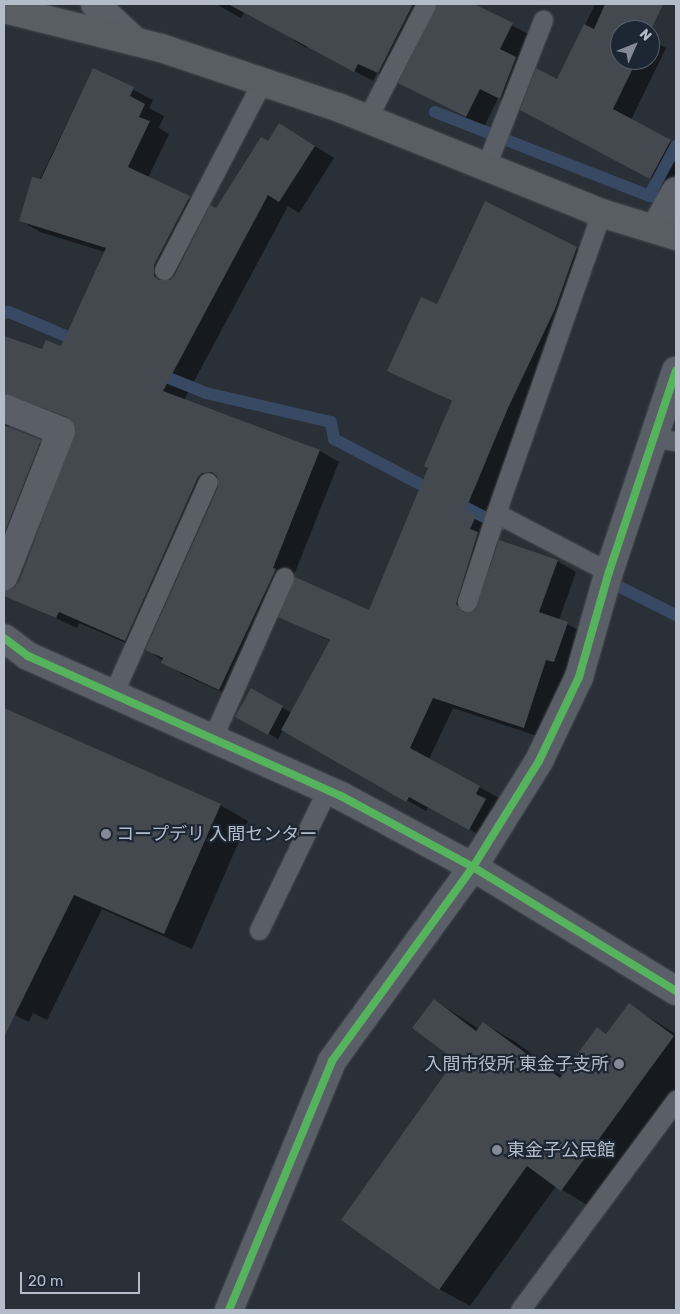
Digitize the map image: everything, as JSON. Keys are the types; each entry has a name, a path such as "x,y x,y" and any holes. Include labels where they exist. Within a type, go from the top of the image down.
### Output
{"street":[{"path":"95,4 135,42"},
{"path":"4,9 135,42 262,82 366,119 601,213 666,233 676,191"},
{"path":"229,1310 332,1061 473,866 539,761 578,677 609,572 666,440 676,371"},
{"path":"4,408 61,431 4,576"},
{"path":"4,638 28,656 327,790 473,866 676,990"}],"lane":[{"path":"366,119 426,4"},
{"path":"486,166 543,20"},
{"path":"164,270 262,82"},
{"path":"467,602 496,513 601,213"},
{"path":"113,694 208,482"},
{"path":"496,513 609,572"},
{"path":"212,739 284,577"},
{"path":"259,930 327,790"},
{"path":"520,1310 676,1100"}],"building":[{"path":"228,4 413,4 378,73 358,64 354,72"},
{"path":"437,4 474,4 513,23 500,49 516,57 500,99 480,89 466,117 398,83"},
{"path":"605,4 663,4 656,20 610,20 610,70 632,70 613,109 671,140 650,179 520,110 536,68 557,79 584,24 594,29"},
{"path":"93,68 134,87 130,96 145,104 139,117 150,121 128,167 190,196 154,265 154,276 159,280 170,280 174,276 210,205 216,208 261,137 268,141 279,123 315,146 279,202 268,195 163,391 320,450 273,568 276,569 219,690 161,663 163,658 145,650 218,487 217,476 212,472 202,473 198,477 125,641 59,612 56,618 4,596 4,591 13,588 19,582 76,429 67,417 4,393 4,336 42,349 46,340 61,346 106,248 19,221 32,177 41,179"},
{"path":"485,201 577,247 555,309 508,408 465,511 476,516 470,529 478,532 456,604 463,612 475,610 499,540 558,560 539,612 568,622 554,662 546,660 524,728 433,698 410,748 480,786 476,794 486,799 469,830 409,797 406,802 281,730 330,640 278,617 295,577 369,610 428,468 424,466 452,401 387,371 421,297 437,304"},
{"path":"4,425 41,440 4,534"},
{"path":"251,688 283,706 268,735 235,717"},
{"name":"コープデリ 入間センター","path":"4,708 221,804 164,934 74,895 4,1037"},
{"name":"東金子公民館","path":"434,999 476,1031 483,1022 560,1078 597,1027 606,1034 629,1003 674,1036 561,1191 527,1166 439,1290 341,1220 455,1060 412,1028"}],"waterway":[{"path":"435,112 649,196 672,201"},
{"path":"649,196 676,146"},
{"path":"4,313 9,312 80,342"},
{"path":"154,372 206,393 331,422 334,439 435,492"},
{"path":"453,501 500,525"},
{"path":"604,579 676,615"}],"cycle path":[{"path":"229,1310 332,1061 473,867 539,761 579,677 609,572 676,371"},
{"path":"4,638 28,656 341,796 473,867 676,991"}],"place":[{"name":"コープデリ 入間センター","path":"106,834"},
{"name":"入間市役所 東金子支所","path":"619,1064"},
{"name":"東金子公民館","path":"497,1150"}]}
